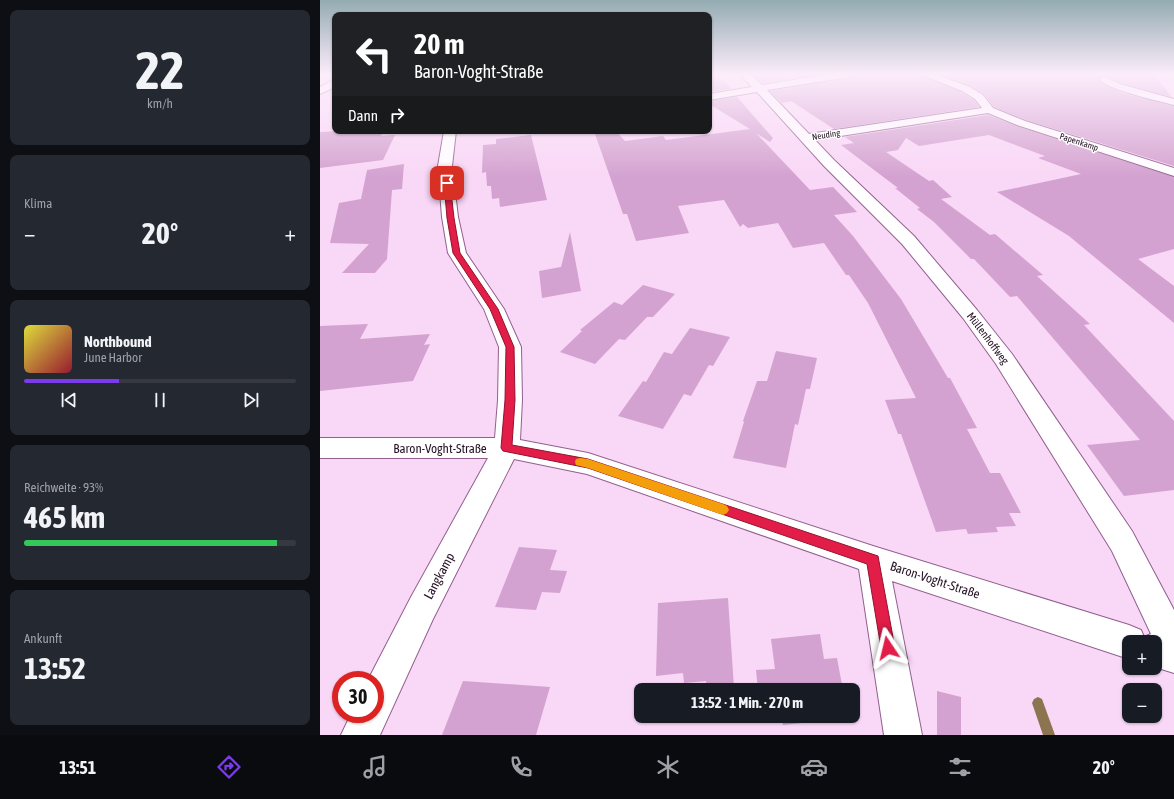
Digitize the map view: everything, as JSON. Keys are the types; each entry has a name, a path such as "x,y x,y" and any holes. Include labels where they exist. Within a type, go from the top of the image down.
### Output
{"street":[{"name":"Müllenhoffweg","path":"779,108 829,163 908,240 966,309 1004,359 1122,541 1174,644"},
{"name":"Neuding","path":"806,138 989,110"},
{"name":"Papenkamp","path":"989,110 1021,123 1174,172"},
{"path":"453,134 445,166 450,218 457,253 494,309 510,347 510,400 507,448"},
{"name":"Baron-Voght-Straße","path":"320,448 507,448 588,464 873,560 1122,640"},
{"name":"Langkamp","path":"384,686 422,608 507,448"},
{"path":"873,560 903,735"},
{"path":"1162,652 1174,656"},
{"path":"360,735 366,723"}],"building":[{"path":"716,108 747,108 773,138 770,142 756,133 810,190 833,187 857,212 834,215 853,236 901,299 948,378 950,378 977,428 967,429 990,473 1000,473 1021,513 1009,513 1016,526 996,527 998,532 968,534 966,529 936,532 901,434 898,434 885,400 916,398 868,303 849,275 846,275 824,243 793,248 778,223 748,228 743,224 740,227 724,200 678,206 689,233 636,241 627,214 623,214 595,134 619,134 625,141 663,136 666,140 750,129"},
{"path":"802,108 970,108 834,129"},
{"path":"997,108 1174,108 1174,166 1026,120"},
{"path":"988,115 1017,126 1174,177 1174,249 1138,259 1174,286 1174,323 1069,236 997,192 1081,174 1038,158 1045,156 989,135 919,146 906,138 898,150 886,152 929,181 933,180 952,197 941,199 990,235 995,234 1043,275 1037,276 1090,324 1084,325 1174,421 1174,490 1124,496 1087,445 1140,440 1017,296 1010,297 974,259 971,259 934,222 917,209 920,208 895,188 898,188 841,145 854,143 845,137"},
{"path":"332,131 332,134 382,134 381,136 395,135 383,160 320,168 320,132"},
{"path":"531,135 547,200 500,207 499,198 492,199 491,186 487,186 486,172 482,173 483,145 496,144 496,139"},
{"path":"404,164 402,189 392,190 387,259 375,273 342,273 369,244 330,243 339,203 361,199 367,170"},
{"path":"570,232 581,291 542,298 539,271 561,267"},
{"path":"643,285 675,294 653,317 647,317 625,340 619,339 595,364 560,352 582,331 580,330 614,302 622,305"},
{"path":"368,324 360,339 430,334 424,345 430,344 413,381 320,391 320,326"},
{"path":"690,328 730,337 713,366 709,365 691,396 684,394 663,429 618,416 643,381 646,382 664,352 672,354"},
{"path":"776,351 817,358 810,389 806,389 798,425 795,424 786,468 733,458 744,422 743,421 757,381 767,381"},
{"path":"519,547 557,550 550,570 567,571 560,593 542,592 536,610 495,607"},
{"path":"728,598 734,683 706,683 706,681 684,683 683,673 656,676 658,603"},
{"path":"820,634 824,659 837,658 842,683 757,683 756,670 775,669 771,639"},
{"path":"463,681 550,687 536,735 442,735"},
{"path":"937,691 961,697 961,735 937,735"},
{"path":"783,723 802,723 783,725"}],"waterway":[{"path":"1038,703 1049,735"}],"slow traffic":[{"path":"580,462 723,510"}],"route":[{"path":"447,183 450,218 457,253 494,309 510,347 510,400 507,448 588,464 873,560 888,648"}]}
